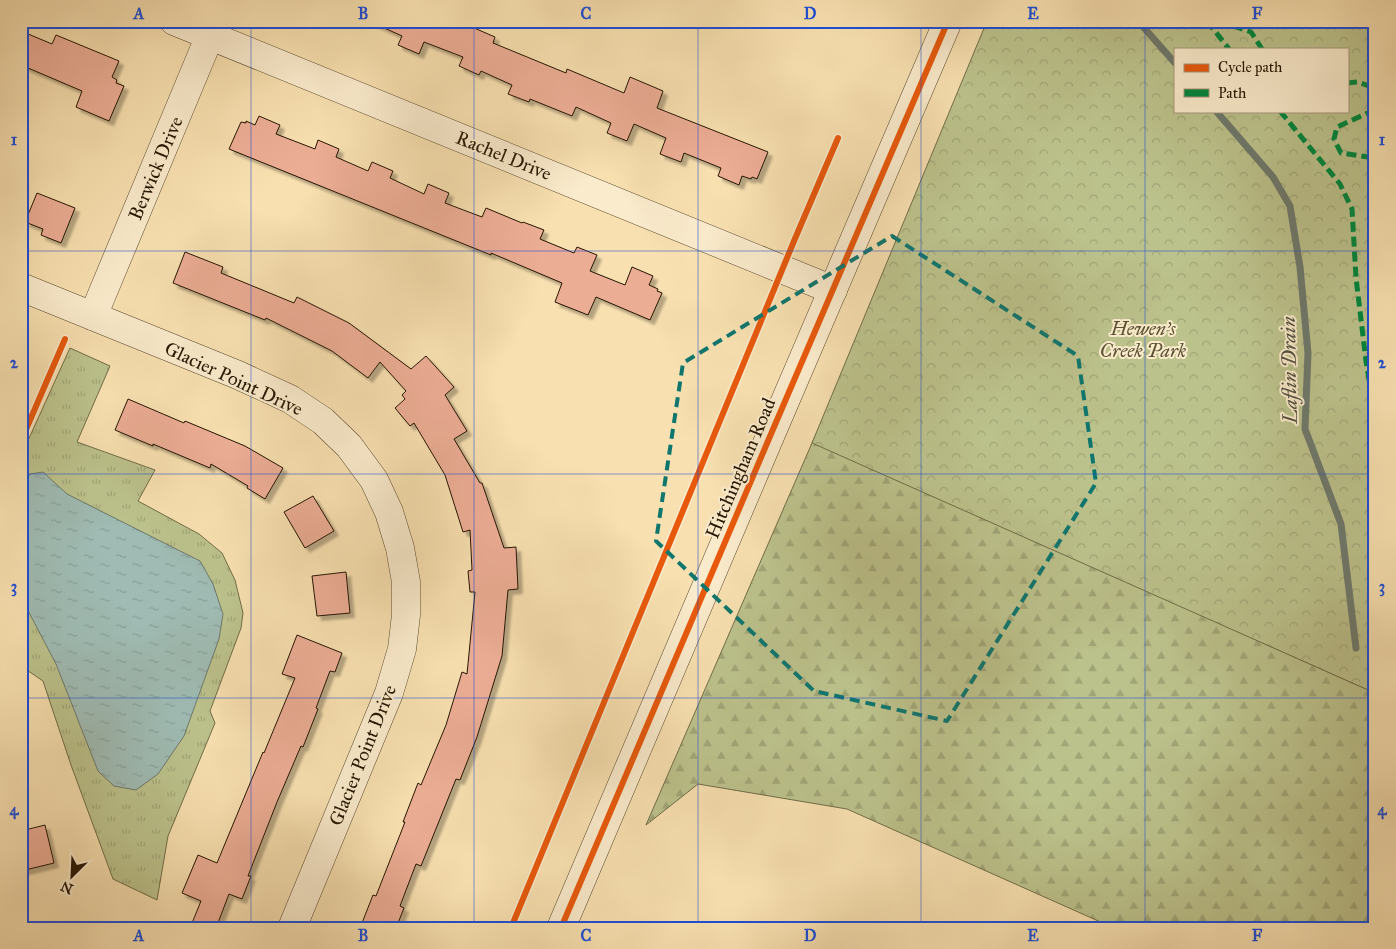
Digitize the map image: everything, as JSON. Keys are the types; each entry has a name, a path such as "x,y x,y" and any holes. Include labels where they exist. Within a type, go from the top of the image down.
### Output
{"street":[{"name":"Rachel Drive","path":"174,21 214,28 833,290"},
{"name":"Hitchingham Road","path":"561,928 948,21"},
{"name":"Berwick Drive","path":"93,316 214,28"},
{"name":"Glacier Point Drive","path":"21,287 238,375 290,399 323,421 349,446 374,480 389,512 400,548 406,582 406,615 402,649 389,692 292,928"}],"highlighted area":[{"path":"892,236 1078,356 1096,483 947,721 814,691 656,541 683,363"}],"green space":[{"name":"Hewen's Creek Park","path":"987,21 1375,21 1375,693 812,443"},
{"path":"1005,21 1375,21 1254,639 1375,693 1375,928 1114,928 847,809 698,784 646,825 812,443"},
{"path":"70,348 110,366 77,442 155,470 138,501 199,534 222,553 235,580 243,613 241,628 210,711 215,723 168,836 157,900 113,879 71,765 43,681 21,666 21,456"}],"water":[{"path":"43,472 67,494 200,561 213,584 223,614 219,639 184,736 158,774 136,790 114,786 98,771 56,664 24,603 21,587 21,491 30,474"}],"building":[{"path":"369,21 458,21 495,37 493,43 566,73 567,69 624,93 630,77 663,91 657,108 768,152 757,179 742,176 739,185 718,176 721,168 684,153 681,162 660,154 666,138 634,124 627,141 607,133 611,123 576,107 572,116 530,99 529,102 508,94 512,85 481,71 479,75 459,66 463,57 424,42 419,54 398,45 402,36"},
{"path":"21,31 52,44 56,35 119,61 112,77 117,80 116,83 124,86 109,121 76,107 82,91 21,65"},
{"path":"259,116 280,125 276,134 315,149 318,140 339,149 336,157 368,171 372,162 393,171 390,178 424,194 428,184 449,193 445,203 482,217 486,208 544,230 540,239 574,253 577,247 597,255 590,271 625,285 632,267 653,276 649,285 662,293 650,320 596,297 588,315 555,302 562,283 229,149 241,122 246,123 246,121 255,125"},
{"path":"37,193 75,208 61,243 41,235 43,229 25,222"},
{"path":"185,252 223,267 221,273 294,303 297,297 349,323 411,369 426,356 454,387 445,395 467,431 454,439 480,483 482,483 504,548 516,547 518,589 508,590 502,656 477,737 460,780 456,779 421,866 416,864 400,906 404,908 396,928 360,928 373,895 376,896 418,783 421,785 446,725 462,672 467,674 475,592 470,592 468,571 472,570 470,530 463,532 445,475 414,423 410,426 395,408 405,399 402,395 406,391 380,362 368,378 332,351 266,318 265,320 173,283"},
{"path":"128,399 245,446 283,468 265,499 247,488 248,486 211,464 210,468 115,430"},
{"path":"313,496 334,531 305,548 284,512"},
{"path":"346,572 350,613 317,616 312,576"},
{"path":"297,635 342,653 335,672 330,671 303,747 301,746 277,802 248,876 251,876 242,899 229,894 216,928 190,928 201,901 182,893 198,855 217,863 295,678 282,674"},
{"path":"45,825 54,863 21,871 21,831"}],"waterway":[{"name":"Laflin Drain","path":"1138,21 1174,62"},
{"name":"Laflin Drain","path":"1217,112 1273,177 1290,206 1300,267 1308,353 1305,429 1341,524 1356,648"}],"marked path":[{"path":"1207,21 1228,48"},
{"path":"1219,21 1251,32 1261,48"},
{"path":"1348,83 1358,82 1369,86 1372,111 1337,127 1334,139 1341,153 1375,158"},
{"path":"1281,112 1340,184 1352,209 1356,278 1375,416"}],"cycle path":[{"path":"561,928 948,21"},
{"path":"511,928 838,138"},
{"path":"21,441 65,339"}]}
